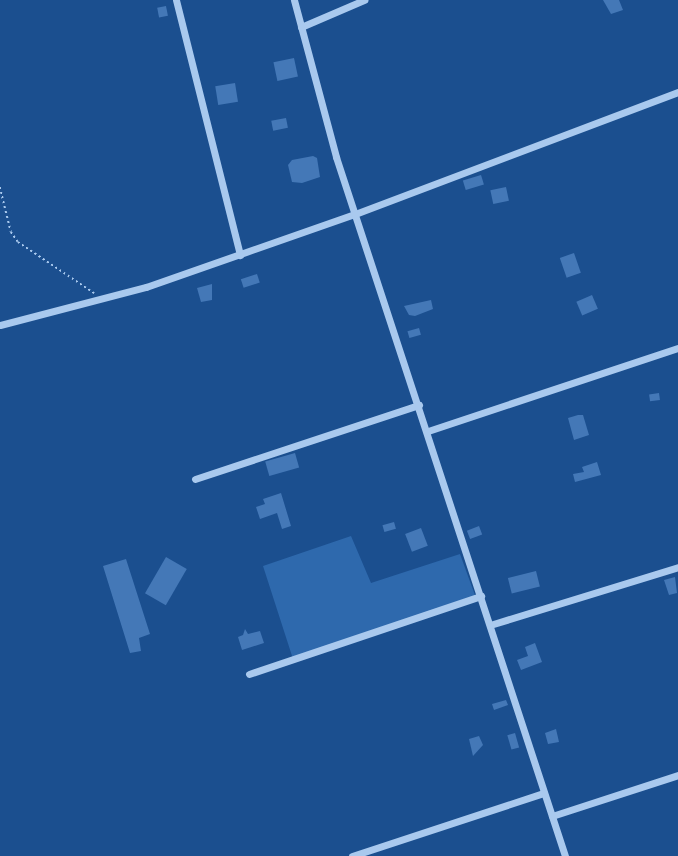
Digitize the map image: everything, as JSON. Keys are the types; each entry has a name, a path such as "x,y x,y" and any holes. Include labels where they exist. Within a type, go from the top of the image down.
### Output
{"street":[{"path":"176,0 240,255"},
{"path":"294,0 355,214 428,431 565,856"},
{"path":"301,27 364,0"},
{"path":"0,325 146,287 240,255 355,214 678,92"},
{"path":"428,431 678,348"},
{"path":"195,480 419,405"},
{"path":"490,625 678,567"},
{"path":"249,674 481,596"},
{"path":"552,816 678,774"},
{"path":"352,856 544,793"}],"path":[{"path":"0,187 11,232 18,242 84,290 103,297"}],"shaded area":[{"path":"351,536 371,583 460,554 476,598 293,659 263,566"}],"building":[{"path":"603,0 619,0 623,10 611,14"},
{"path":"166,6 168,16 159,18 157,8"},
{"path":"294,58 298,77 277,81 273,62"},
{"path":"235,83 238,102 218,105 215,86"},
{"path":"286,118 288,128 273,131 271,121"},
{"path":"313,156 317,158 320,177 302,183 292,182 288,165 292,160"},
{"path":"481,175 484,185 466,190 463,181"},
{"path":"506,187 509,201 493,204 490,190"},
{"path":"574,253 581,273 567,278 560,258"},
{"path":"257,274 260,283 244,288 241,279"},
{"path":"212,284 212,300 201,302 197,288"},
{"path":"592,295 598,309 582,315 576,302"},
{"path":"431,300 433,309 415,316 409,315 404,306"},
{"path":"419,328 421,335 409,338 407,331"},
{"path":"659,393 660,400 650,401 649,394"},
{"path":"583,415 589,435 574,440 568,418"},
{"path":"295,453 299,467 269,476 265,462"},
{"path":"597,462 601,475 575,482 573,474 584,472 582,467"},
{"path":"281,493 291,526 282,529 277,513 260,519 256,507 265,504 263,499"},
{"path":"394,522 396,529 384,532 382,525"},
{"path":"479,526 482,534 470,539 467,531"},
{"path":"421,528 428,546 412,552 405,534"},
{"path":"166,557 187,569 166,605 145,593"},
{"path":"126,559 150,634 139,638 141,651 130,653 103,566"},
{"path":"536,571 540,587 512,594 508,578"},
{"path":"675,577 677,593 669,595 664,580"},
{"path":"245,629 248,634 260,631 264,643 242,650 238,637 243,635"},
{"path":"535,643 542,662 521,670 517,660 528,656 525,647"},
{"path":"506,700 508,705 494,710 492,704"},
{"path":"556,729 559,742 548,744 545,733"},
{"path":"515,733 519,747 511,750 507,735"},
{"path":"479,736 483,745 473,756 469,739"}]}
